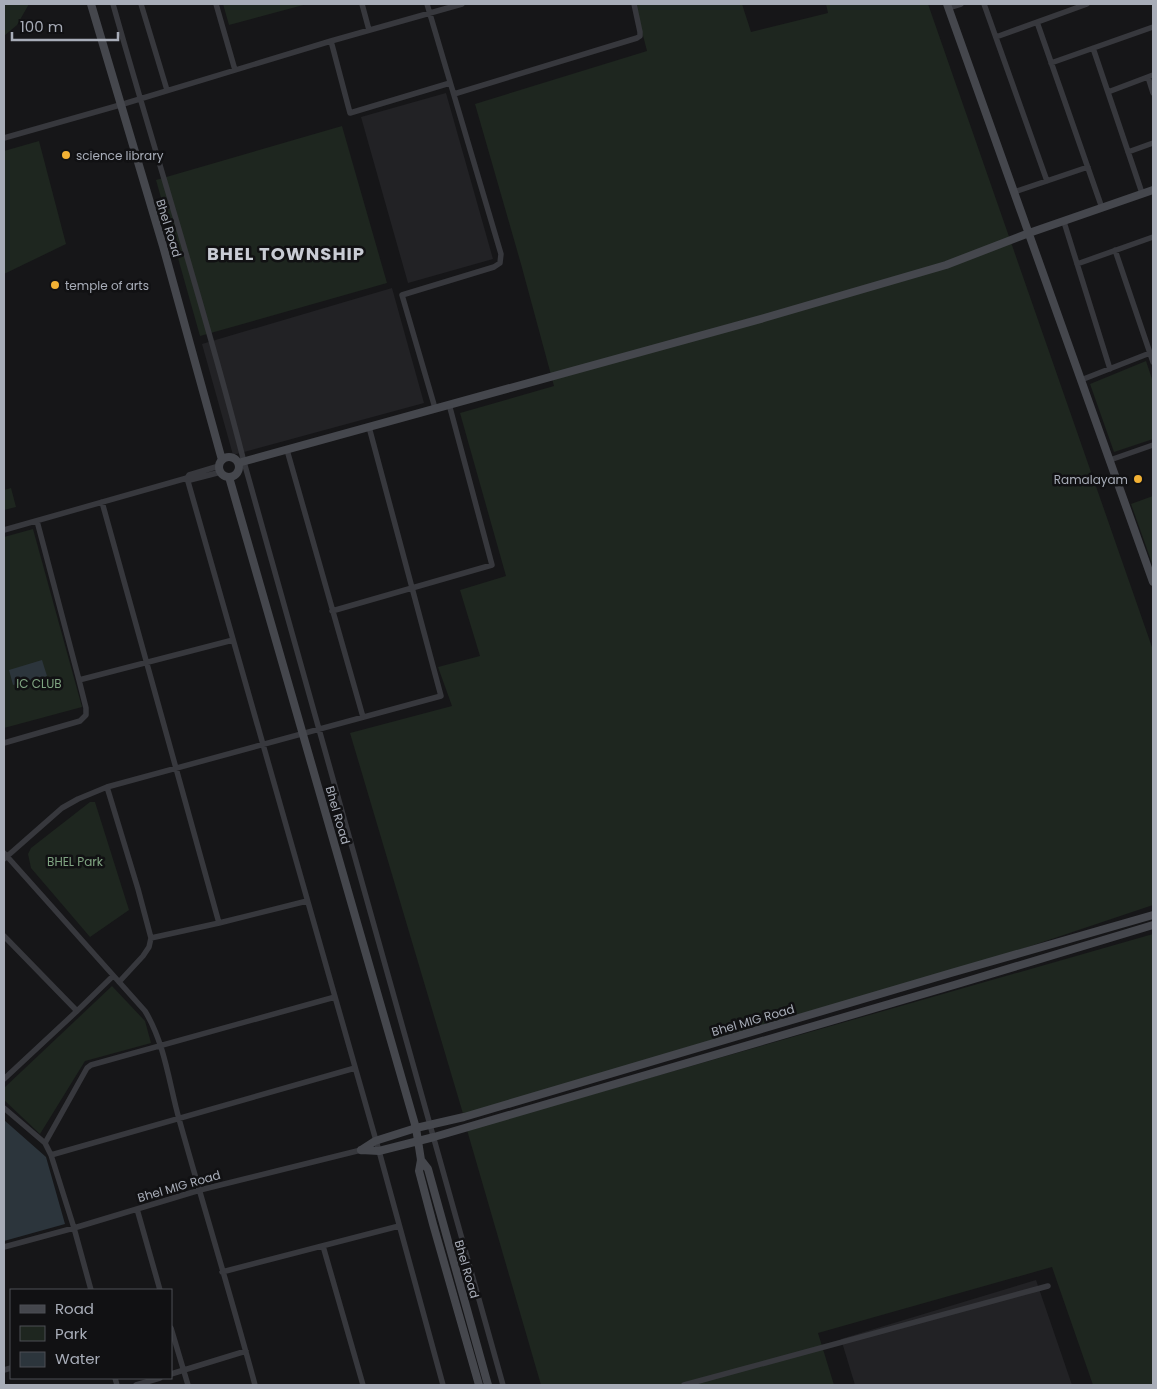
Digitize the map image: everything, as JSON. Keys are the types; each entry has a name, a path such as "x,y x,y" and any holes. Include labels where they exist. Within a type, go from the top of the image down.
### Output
{"street":[{"name":"Bhel Road","path":"90,4 163,246 221,466"},
{"path":"113,4 216,357 241,463 320,729 503,1385"},
{"path":"141,4 168,90"},
{"path":"216,4 235,70"},
{"path":"362,4 369,30"},
{"path":"427,4 501,254 500,263 494,267 402,295 435,408"},
{"path":"4,138 462,4"},
{"path":"454,94 637,38 640,36 640,32 634,4"},
{"path":"961,4 948,6 1153,582"},
{"path":"984,4 1047,181"},
{"path":"996,36 1037,22 1073,6 1087,4"},
{"path":"1037,22 1102,208"},
{"path":"1051,63 1153,27"},
{"path":"331,41 350,113 450,83"},
{"path":"1093,48 1142,194"},
{"path":"1108,92 1151,76 1153,93"},
{"path":"1128,152 1153,143"},
{"path":"1014,192 1088,167"},
{"path":"221,466 223,475 232,477 237,473 241,463 764,318 936,268 1028,233 1153,190"},
{"path":"1064,222 1110,369"},
{"path":"1077,264 1153,236"},
{"path":"1114,250 1153,362"},
{"path":"1081,380 1150,353"},
{"path":"332,611 492,565 449,404"},
{"path":"255,1385 178,1118 161,1046 154,1026 145,1011 5,856 62,808 107,787 441,696 369,427"},
{"path":"1110,460 1153,445"},
{"path":"287,450 363,717"},
{"path":"4,530 187,478 190,480 221,466 228,457 241,463"},
{"name":"Bhel Road","path":"229,477 416,1128 421,1160 419,1171 421,1180 479,1385"},
{"path":"187,478 444,1385"},
{"path":"102,502 219,923"},
{"path":"4,744 80,721 86,715 80,680 36,521"},
{"path":"80,680 233,640"},
{"path":"107,787 151,938 149,947 143,956 119,982"},
{"path":"151,938 308,901"},
{"name":"Bhel MIG Road","path":"361,1150 375,1141 416,1128 1153,915"},
{"name":"Bhel MIG Road","path":"4,1247 200,1190 361,1150 378,1151 434,1137 1153,925"},
{"path":"4,936 77,1011"},
{"path":"4,1079 113,976"},
{"path":"45,1143 87,1068 91,1065 335,997"},
{"path":"51,1155 355,1068"},
{"path":"4,1108 45,1143 51,1155 91,1289"},
{"name":"Bhel Road","path":"421,1160 428,1169 488,1385"},
{"path":"137,1209 160,1289"},
{"path":"222,1272 399,1226"},
{"path":"324,1246 363,1385"},
{"path":"684,1385 1048,1286"},
{"path":"172,1332 188,1385"},
{"path":"172,1374 246,1351"},
{"path":"136,1385 157,1379"}],"shaded area":[{"path":"446,93 493,259 408,283 361,117"},
{"path":"392,288 424,403 233,455 202,344"},
{"path":"1036,1280 1072,1385 855,1385 841,1339"}],"green space":[{"path":"4,4 29,4 17,25 4,36"},
{"path":"223,4 307,4 229,25"},
{"path":"635,4 742,4 751,32 828,13 826,4 928,4 1153,650 1153,905 951,973 464,1117 350,733 452,706 438,667 480,656 460,590 506,576 460,413 554,386 475,104 647,51"},
{"path":"342,126 387,283 200,336 156,180"},
{"path":"39,141 66,244 4,274 4,151"},
{"path":"1146,361 1153,382 1153,439 1114,452 1090,384"},
{"path":"11,488 16,507 4,510 4,490"},
{"path":"1153,496 1153,566 1131,504"},
{"name":"IC CLUB","path":"33,529 82,707 4,728 4,537"},
{"name":"BHEL Park","path":"90,802 95,802 129,910 90,937 31,868 28,854 31,848"},
{"path":"1153,934 1153,1385 1093,1385 1052,1267 818,1333 834,1385 541,1385 467,1130"},
{"path":"112,986 145,1021 151,1043 85,1061 40,1134 4,1100 4,1088"}],"water":[{"path":"42,660 47,676 13,685 9,670"},
{"path":"4,1120 46,1157 65,1224 4,1241"}],"place":[{"name":"science library","path":"66,155"},
{"name":"temple of arts","path":"55,285"},
{"name":"Ramalayam","path":"1138,479"}],"district":[{"name":"BHEL TOWNSHIP","path":"286,253"}]}
